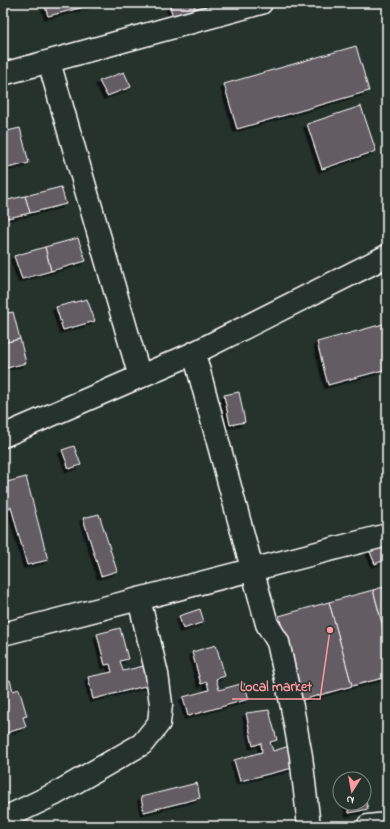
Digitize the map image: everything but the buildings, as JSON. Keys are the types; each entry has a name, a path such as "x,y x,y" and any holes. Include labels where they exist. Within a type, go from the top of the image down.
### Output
{"street":[{"path":"3,74 261,3"},
{"path":"49,62 140,377"},
{"path":"3,436 194,353 387,256"},
{"path":"194,353 267,624 278,642 301,756 309,826"},
{"path":"3,634 253,568 387,535"},
{"path":"3,819 55,794 142,744 159,722 161,704 158,674 140,598"},
{"path":"368,826 387,824"}],"place":[{"name":"Local market","path":"330,630"}]}
